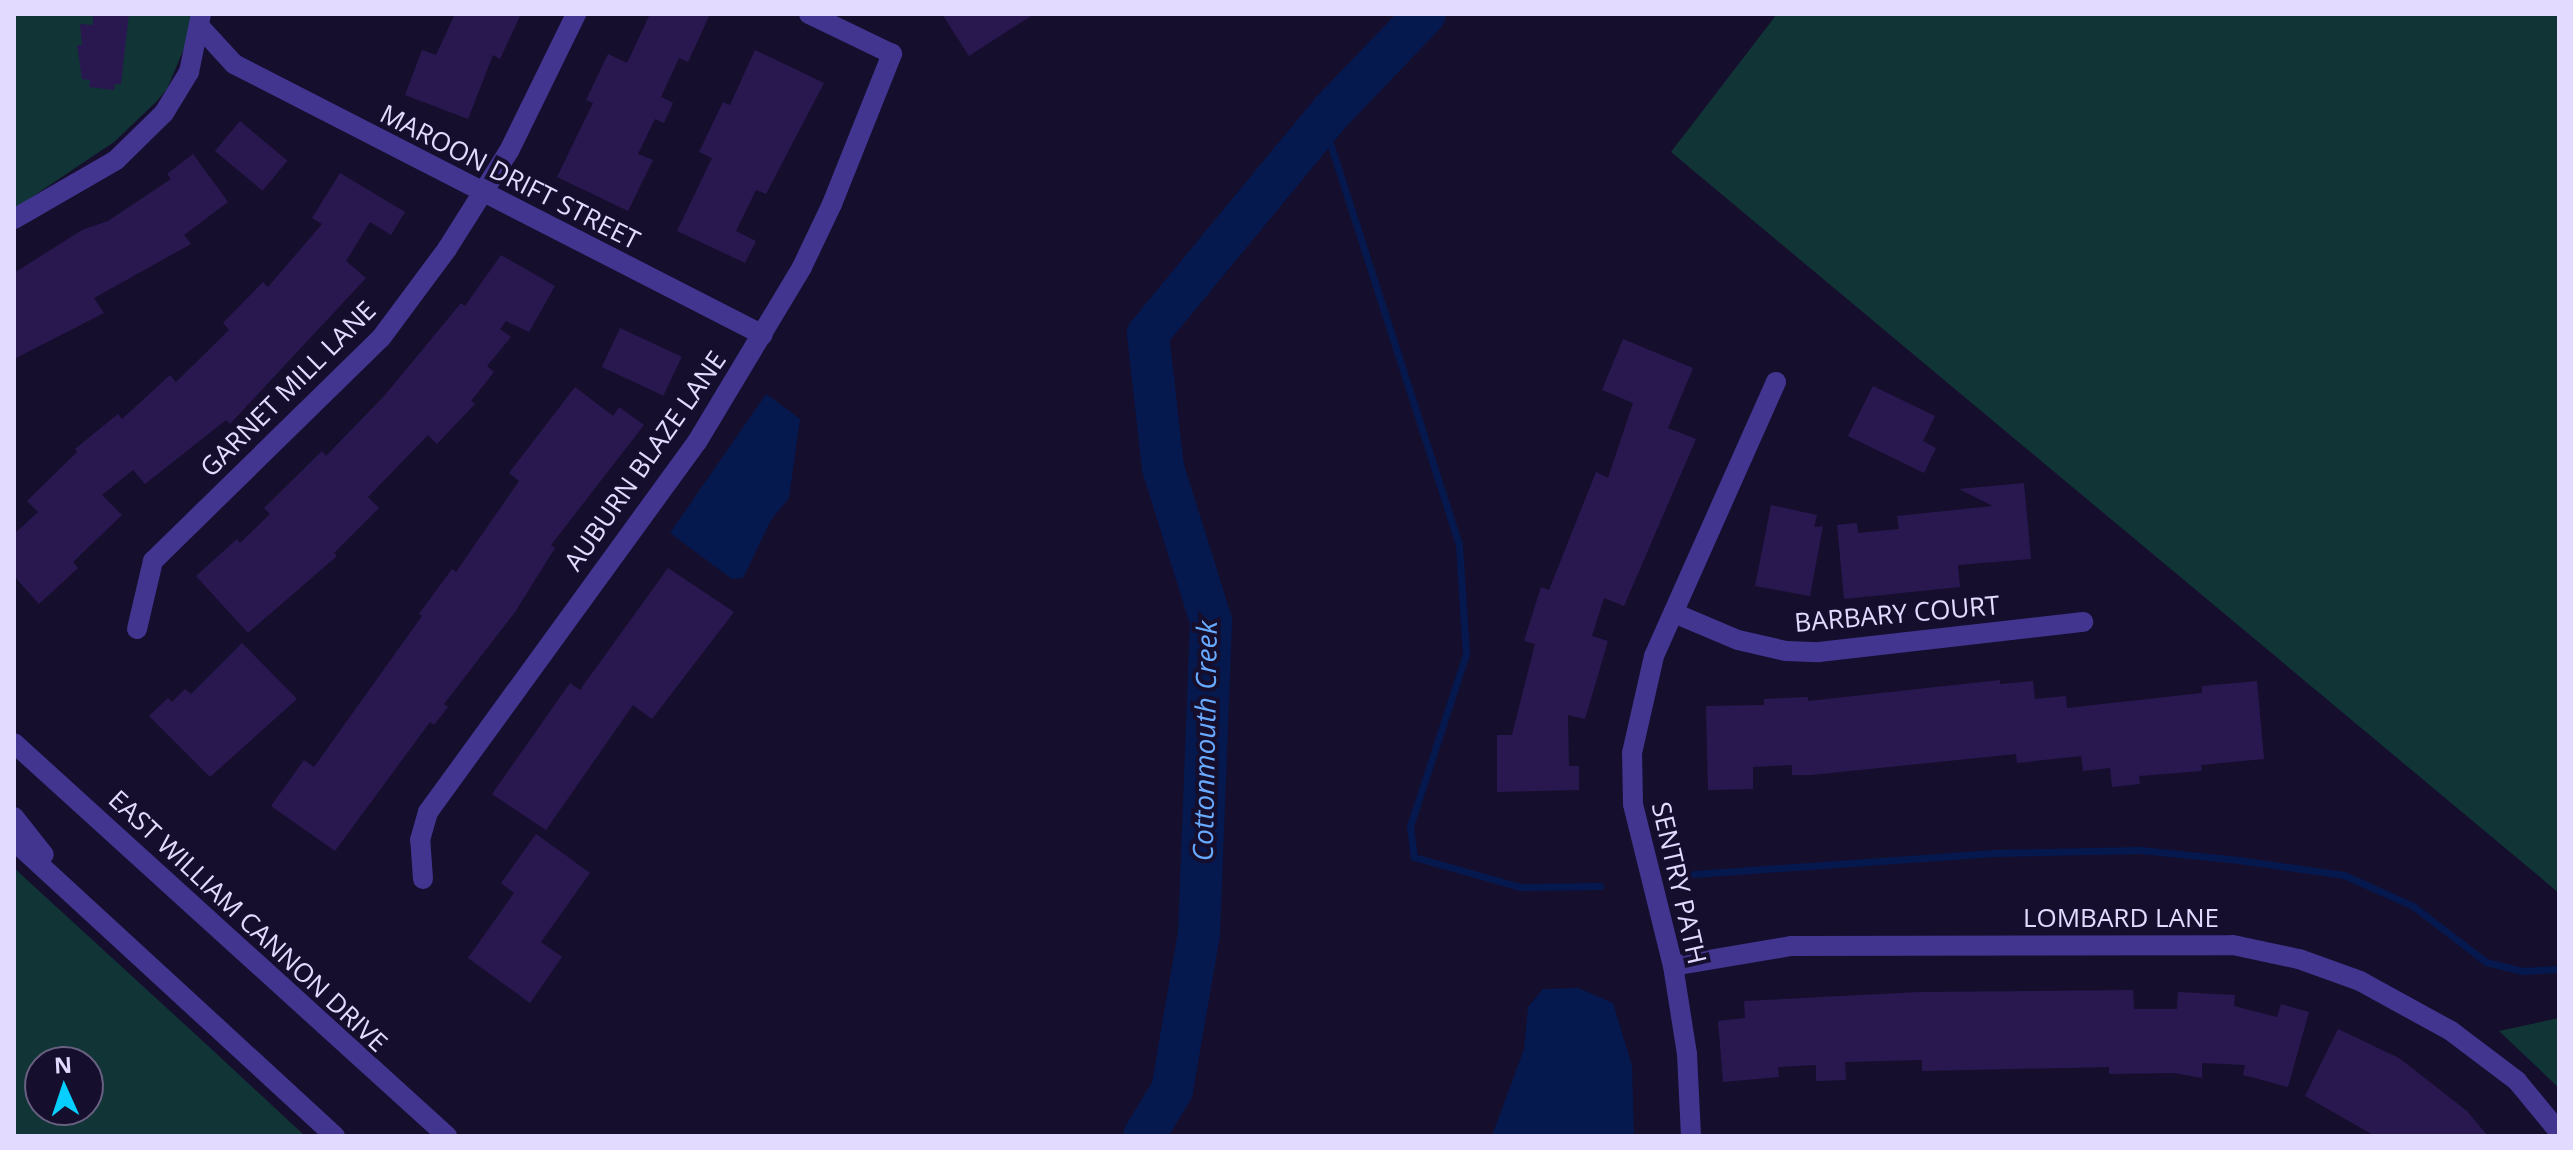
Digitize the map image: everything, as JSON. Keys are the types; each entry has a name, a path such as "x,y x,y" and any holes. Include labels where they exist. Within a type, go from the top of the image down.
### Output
{"street":[{"name":"GARNET MILL LANE","path":"137,629 153,561 381,338 482,193 561,54 576,14"},
{"name":"AUBURN BLAZE LANE","path":"423,879 420,840 428,812 697,442 763,335 832,204 892,54 809,14"},
{"path":"189,72 234,64 201,21"},
{"path":"14,219 116,160 164,113 189,72 201,21"},
{"name":"MAROON DRIFT STREET","path":"234,64 763,335"},
{"name":"SENTRY PATH","path":"1691,1136 1687,1054 1673,966 1633,804 1632,753 1641,695 1776,382"},
{"name":"BARBARY COURT","path":"1674,613 1738,640 1786,651 1819,652 2083,622"},
{"name":"EAST WILLIAM CANNON DRIVE","path":"14,743 447,1136"},
{"path":"14,817 125,945"},
{"path":"14,841 335,1136"},
{"name":"LOMBARD LANE","path":"1673,966 1791,946 2233,945 2299,959 2360,981 2451,1031 2517,1081 2559,1132"}],"green space":[{"path":"14,14 191,14 190,34 167,89 157,101 114,142 14,209"},
{"path":"1777,14 2559,14 2559,893 1671,152"},
{"path":"14,868 206,1044 305,1136 14,1136"},
{"path":"2559,1018 2559,1088 2499,1031"}],"shaded area":[{"path":"766,394 800,419 789,498 771,520 743,578 732,579 670,533"},
{"path":"1578,988 1613,1003 1632,1066 1634,1136 1492,1136 1524,1049 1528,1007 1543,989"}],"building":[{"path":"93,14 129,14 121,84 115,84 114,90 89,87 90,80 82,79 77,45 82,45 80,24 93,25"},
{"path":"455,14 521,14 500,59 493,55 468,119 405,95 422,50 436,55"},
{"path":"650,14 710,14 688,62 679,58 661,97 673,103 664,123 655,119 638,154 653,160 628,211 557,177 593,103 586,100 608,54 627,63"},
{"path":"942,14 1034,14 969,56"},
{"path":"755,50 824,83 766,194 756,190 736,231 756,241 745,263 677,231 712,158 699,152 723,102 730,105"},
{"path":"240,121 287,161 262,191 215,151"},
{"path":"193,154 228,202 184,235 191,244 94,298 104,313 14,359 14,273 82,230 108,221 171,179 167,174"},
{"path":"340,173 405,212 391,235 370,222 346,261 366,278 230,424 226,420 145,484 133,470 102,495 122,515 73,562 78,568 39,604 14,576 14,534 38,512 27,501 77,452 75,449 118,414 122,419 170,375 176,382 229,330 223,323 263,282 268,287 322,224 312,218"},
{"path":"501,255 555,286 529,332 506,321 500,329 511,337 487,366 494,372 471,401 475,404 437,444 428,435 368,497 379,508 334,553 337,556 248,633 196,576 237,539 240,543 270,514 264,508 322,451 326,456 385,395 461,303 465,306"},
{"path":"620,328 682,357 663,396 602,367"},
{"path":"1623,339 1693,368 1668,428 1696,439 1624,606 1604,598 1592,636 1608,641 1585,719 1568,715 1569,766 1579,766 1579,790 1497,792 1497,735 1512,735 1535,644 1524,641 1541,587 1549,590 1596,472 1608,478 1633,403 1602,390"},
{"path":"1873,386 1935,416 1923,441 1936,448 1924,473 1848,436"},
{"path":"575,387 613,416 619,407 644,425 551,545 555,548 515,612 444,704 448,707 434,725 430,722 335,851 271,806 304,760 314,767 422,616 419,614 452,569 456,572 519,481 509,473"},
{"path":"2024,483 2031,559 1958,565 1960,587 1844,599 1837,525 1857,523 1858,533 1899,529 1897,516 1993,506 1959,489"},
{"path":"1771,505 1817,515 1814,527 1823,526 1810,596 1755,586"},
{"path":"668,568 734,612 652,719 633,705 546,830 492,794 570,683 580,690"},
{"path":"242,643 297,699 210,777 149,716 168,698 172,702 185,689 191,694"},
{"path":"2000,680 2000,684 2033,681 2035,699 2066,696 2067,708 2202,693 2202,686 2257,681 2264,759 2201,765 2202,771 2139,776 2140,784 2112,787 2110,768 2083,771 2081,756 2017,763 2016,754 1811,775 1792,775 1792,765 1753,767 1753,789 1708,790 1706,706 1764,705 1764,699 1808,697 1808,701"},
{"path":"536,834 590,873 541,942 562,957 530,1003 468,958 514,893 501,883"},
{"path":"2133,990 2134,1009 2177,1009 2178,992 2235,995 2234,1006 2277,1017 2281,1004 2309,1012 2288,1087 2243,1075 2245,1065 2202,1063 2202,1078 2174,1073 2109,1074 2109,1067 1922,1071 1922,1060 1845,1062 1846,1080 1816,1081 1816,1065 1778,1067 1779,1077 1723,1082 1718,1021 1745,1018 1744,1001 1920,992"},
{"path":"2338,1029 2399,1058 2467,1111 2488,1136 2375,1136 2305,1096"}],"waterway":[{"name":"Cottonmouth Creek","path":"1144,1136 1172,1090 1199,934 1211,621 1163,468 1148,334 1332,111 1425,14"},
{"path":"1323,121 1459,544 1466,654 1410,826 1414,857 1520,887 1600,886"},
{"path":"1694,874 1994,853 2140,850 2238,860 2344,875 2413,906 2486,962 2521,971 2559,969"}]}
